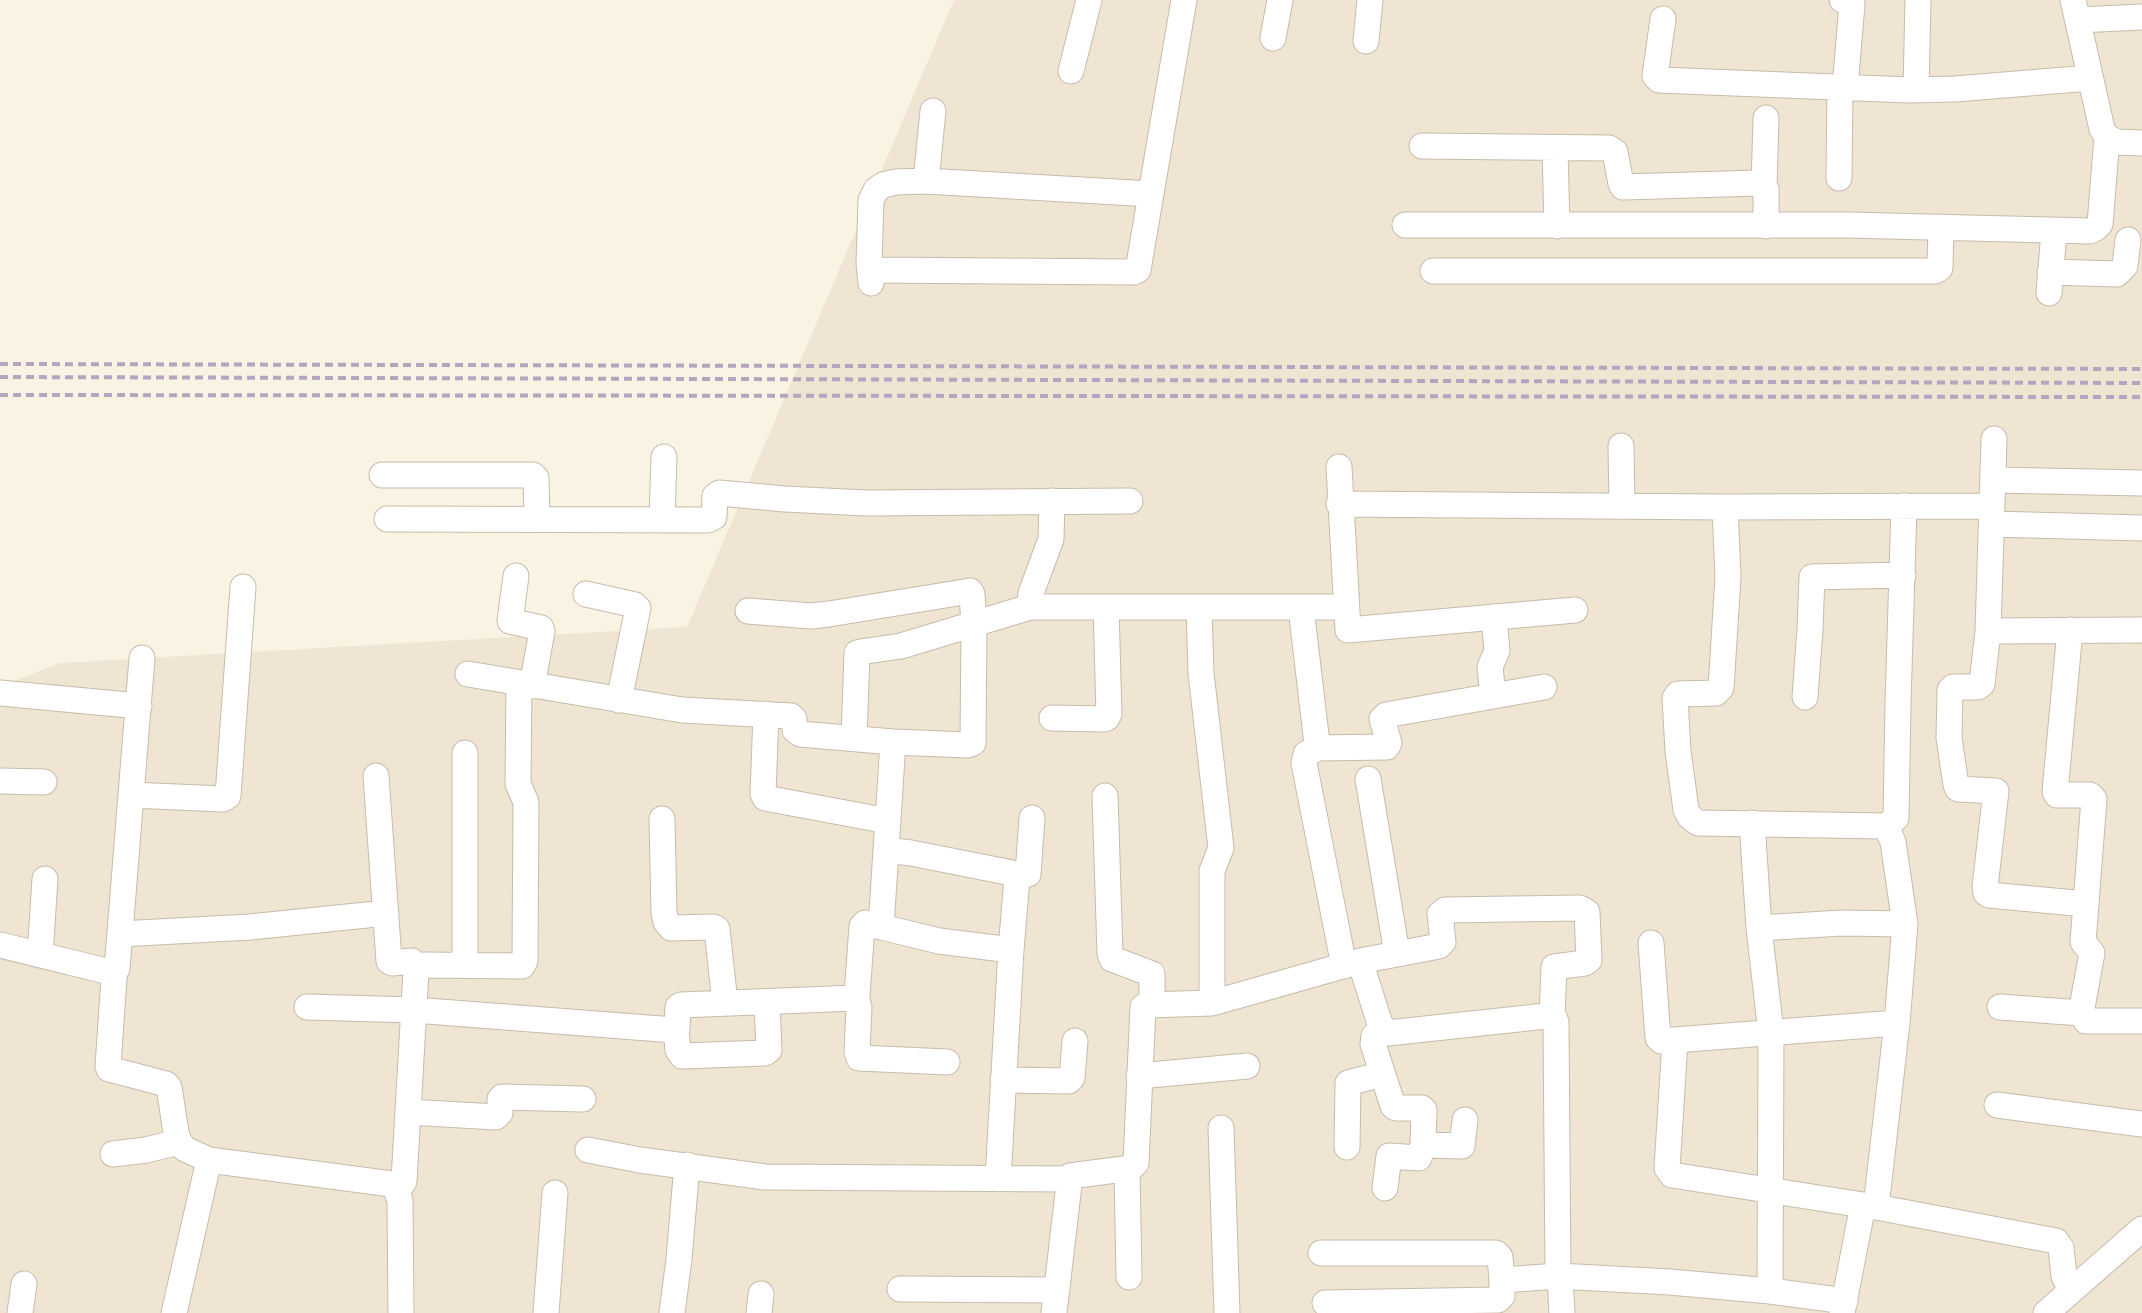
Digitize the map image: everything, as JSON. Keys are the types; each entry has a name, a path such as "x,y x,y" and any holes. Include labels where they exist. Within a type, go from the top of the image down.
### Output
{"street":[{"path":"1071,71 1089,0"},
{"path":"1151,194 926,181 896,182 883,185 876,190 871,200 870,277 1134,272 1139,268 1184,0"},
{"path":"1273,38 1280,0"},
{"path":"1366,41 1370,0"},
{"path":"1839,178 1842,88 1852,4 1849,1 1842,0"},
{"path":"1916,90 1918,0"},
{"path":"1405,225 1848,225 2090,231 2100,224 2106,137 2102,129 2076,10 2142,17"},
{"path":"1663,19 1655,76 1659,80 1916,90 1985,87 2090,78"},
{"path":"926,181 933,111"},
{"path":"1766,118 1764,187 1766,226"},
{"path":"2106,137 2117,142 2142,143"},
{"path":"1422,146 1555,149 1609,148 1615,152 1623,186 1758,183 1764,187"},
{"path":"1555,149 1557,226"},
{"path":"1433,271 1935,271 1940,268 1941,228"},
{"path":"2054,231 2050,283 2117,274 2125,266 2128,240"},
{"path":"1994,439 1988,631 1982,684 1978,687 1954,687 1950,690 1949,738 1957,787 1995,790 1996,793 1985,886 1986,893 1989,895 2086,904"},
{"path":"1621,446 1622,506"},
{"path":"662,520 664,457"},
{"path":"1339,467 1347,628 1350,630 1575,610"},
{"path":"382,475 533,475 536,478 537,519"},
{"path":"1993,480 2142,483"},
{"path":"387,519 711,520 714,517 715,496 719,493 785,499 866,503 1130,501"},
{"path":"1030,607 1031,593 1050,545 1052,502"},
{"path":"1340,504 1726,507 1904,506 2142,528"},
{"path":"1726,507 1728,577 1720,688 1716,693 1678,694 1676,696 1678,751 1686,810 1693,821 1698,823 1886,826 1896,818 1904,506"},
{"path":"1805,697 1812,577 1903,575"},
{"path":"418,967 424,965 522,966 525,961 526,802 518,784 525,685 542,630 541,628 510,621 516,576"},
{"path":"131,795 223,799 228,796 243,586"},
{"path":"468,674 682,710 791,716 794,719 795,730 800,734 893,742 968,745 972,743 974,624 972,594 967,590 820,615 748,611"},
{"path":"586,594 635,605 638,608 619,700"},
{"path":"854,738 858,652 902,646 1030,607 1346,607"},
{"path":"1052,718 1103,720 1109,714 1106,607"},
{"path":"1200,608 1201,682 1220,848 1212,871 1212,1003"},
{"path":"1301,608 1316,748"},
{"path":"1493,696 1490,667 1497,651 1494,617"},
{"path":"2070,630 2055,792 2057,795 2090,795 2094,797 2083,942 2092,953 2081,1014 2086,1021 2142,1020"},
{"path":"1988,631 2142,630"},
{"path":"112,974 117,969 142,658"},
{"path":"1544,687 1386,715 1382,719 1389,743 1387,747 1316,748 1306,754 1304,763 1352,964 1384,1030 1392,1033 1546,1016 1552,1017"},
{"path":"0,693 139,706"},
{"path":"766,714 763,794 765,798 888,821"},
{"path":"881,927 893,742"},
{"path":"465,753 465,965"},
{"path":"376,776 389,960 392,962 412,961 418,967"},
{"path":"1368,779 1397,954"},
{"path":"0,781 44,782"},
{"path":"1105,796 1110,954 1112,959 1152,974 1152,1005"},
{"path":"1017,878 1028,874 1032,818"},
{"path":"662,819 664,912 666,922 671,928 714,927 717,929 725,1003"},
{"path":"1752,823 1759,928 1771,1033 1770,1291"},
{"path":"1502,1280 1559,1277 1670,1282 1770,1291 1844,1307 1870,1206 1897,1022 1905,924 1892,842 1886,826"},
{"path":"886,850 912,853 1012,873 1017,878 998,1179"},
{"path":"40,955 45,879"},
{"path":"900,1289 1056,1302 1069,1179 1073,1174 1127,1169 1135,1166 1136,1163 1142,1010 1146,1005 1212,1003 1352,964 1441,946 1443,942 1440,914 1445,910 1580,908 1585,909 1587,912 1589,960 1585,963 1554,967 1552,1017 1556,1023 1559,1277 1562,1313"},
{"path":"120,934 250,927 386,913"},
{"path":"947,1062 859,1058 857,1052 859,1007 856,997 862,926 865,923 939,941 1011,950"},
{"path":"1759,928 1842,923 1905,924"},
{"path":"1651,943 1658,1038 1661,1042 1897,1022"},
{"path":"0,945 112,974 114,978 109,1069 166,1084 169,1087 179,1142 185,1149 209,1160 392,1184 398,1191 400,1201 401,1313"},
{"path":"398,1191 404,1182 416,971 418,967"},
{"path":"767,1002 769,1050 765,1053 682,1056 678,1050 676,1030 679,1005 856,997"},
{"path":"307,1007 414,1010 676,1030"},
{"path":"2000,1007 2081,1014"},
{"path":"1384,1030 1372,1039 1394,1107 1422,1108 1424,1110 1423,1144 1419,1158 1389,1156 1385,1188"},
{"path":"1004,1080 1069,1081 1072,1078 1075,1041"},
{"path":"1675,1041 1667,1168 1672,1175 1870,1206 2056,1241 2061,1248 2064,1276 2058,1306"},
{"path":"1140,1076 1247,1066"},
{"path":"1347,1148 1348,1083 1382,1074"},
{"path":"408,1112 496,1117 500,1113 500,1099 502,1097 583,1099"},
{"path":"1996,1105 2142,1124"},
{"path":"1423,1144 1462,1146 1464,1120"},
{"path":"1221,1128 1227,1313"},
{"path":"113,1154 146,1150 179,1142"},
{"path":"588,1150 640,1160 765,1177 1069,1179"},
{"path":"174,1313 209,1160"},
{"path":"672,1313 679,1259 687,1165"},
{"path":"1127,1169 1129,1277"},
{"path":"546,1313 555,1193"},
{"path":"2058,1306 2142,1230"},
{"path":"1321,1253 1496,1253 1500,1257 1502,1296 1498,1300 1456,1307 1326,1303"},
{"path":"20,1313 24,1284"}],"shaded area":[{"path":"954,0 2142,0 2142,1313 0,1313 0,687 59,663 687,627"}],"railway":[{"path":"0,364 2142,369"},
{"path":"0,377 2142,383"},
{"path":"0,395 2142,397"}]}
